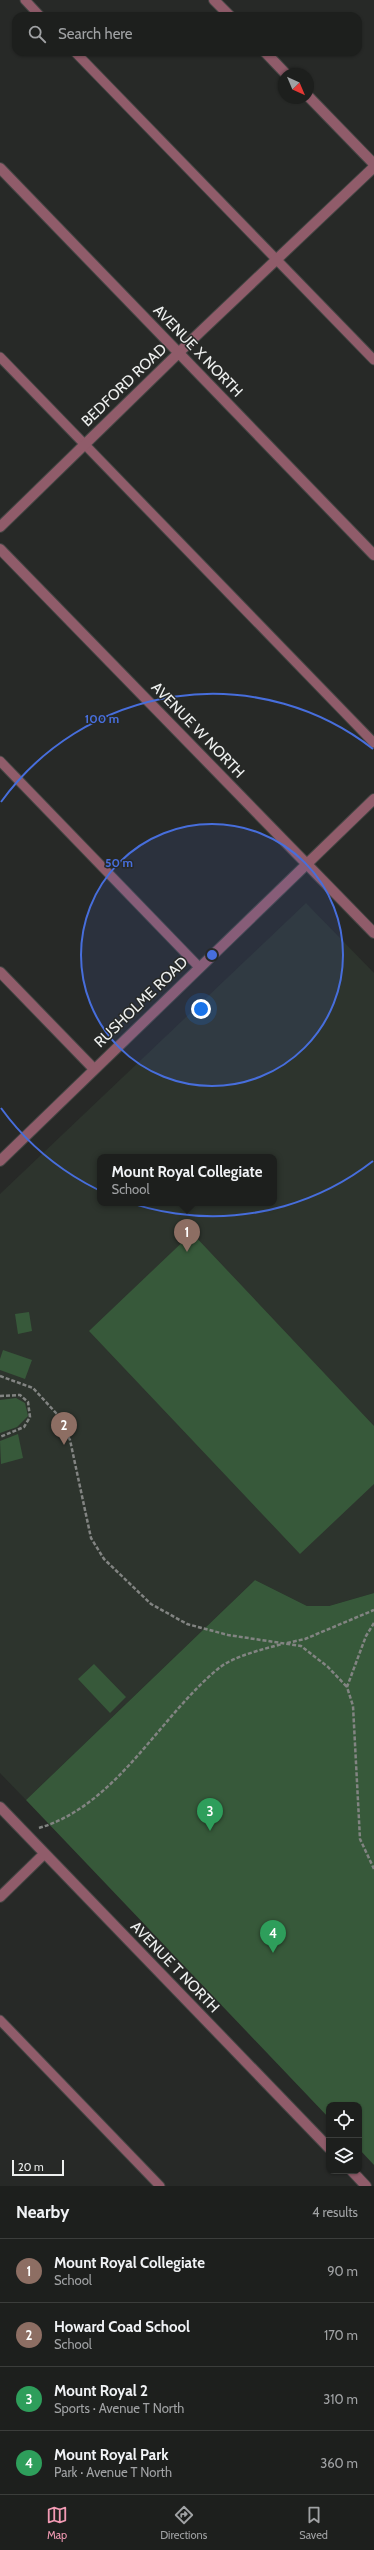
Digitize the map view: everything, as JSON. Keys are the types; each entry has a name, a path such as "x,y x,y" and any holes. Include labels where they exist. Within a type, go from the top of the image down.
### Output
{"street":[{"path":"214,0 226,12"},
{"path":"269,56 280,68"},
{"path":"314,102 374,164"},
{"name":"AVENUE X NORTH","path":"0,168 374,555"},
{"name":"BEDFORD ROAD","path":"0,527 179,352 374,168"},
{"name":"AVENUE W NORTH","path":"0,549 374,933"},
{"name":"RUSHOLME ROAD","path":"0,1161 199,967 374,800"},
{"path":"0,972 94,1069"},
{"name":"AVENUE T NORTH","path":"0,1808 326,2145"},
{"path":"0,1897 44,1854"},
{"path":"355,2174 366,2186"}],"lane":[{"path":"25,0 36,12"},
{"path":"79,56 374,360"},
{"path":"0,358 374,743"},
{"path":"0,761 199,967"},
{"path":"0,2020 160,2186"}],"path":[{"path":"0,1376 33,1388 56,1413 70,1440 91,1538 109,1564 151,1604 187,1624 228,1635 301,1646 328,1667 347,1687 353,1706 360,1839 374,1869"},
{"path":"0,1396 20,1395 28,1402 30,1417 24,1427 0,1437"},
{"path":"28,1836 36,1829 77,1810 104,1790 177,1709 220,1667 255,1651 305,1639 374,1610"},
{"path":"347,1687 366,1636 374,1623"}],"shaded area":[{"path":"306,903 374,973 374,1593 329,1606 307,1606 255,1580 26,1800 0,1773 0,1194"}],"green space":[{"path":"192,1233 374,1426 374,1484 300,1554 89,1331"},
{"path":"29,1312 32,1331 18,1334 15,1314"},
{"path":"3,1350 32,1360 25,1379 0,1370 0,1359"},
{"path":"16,1398 25,1403 28,1416 17,1427 0,1433 0,1400"},
{"path":"18,1434 23,1458 1,1464 0,1441"},
{"path":"255,1580 307,1606 329,1606 374,1593 374,2165 362,2152 362,2102 326,2102 326,2115 26,1800"},
{"path":"94,1664 126,1697 110,1713 78,1679"}],"place":[{"name":"Mount Royal Collegiate","path":"187,1252"},
{"name":"Howard Coad School","path":"64,1445"},
{"name":"Mount Royal 2","path":"210,1831"},
{"name":"Mount Royal Park","path":"273,1953"}]}
